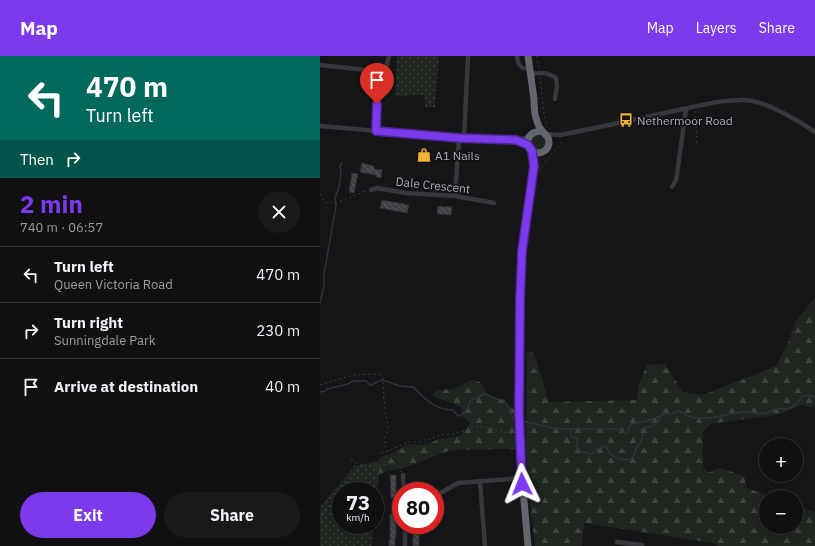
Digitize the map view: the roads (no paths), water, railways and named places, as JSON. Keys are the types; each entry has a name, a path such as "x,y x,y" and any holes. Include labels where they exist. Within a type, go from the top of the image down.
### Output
{"highway":[{"path":"528,56 536,119 549,140 548,147 542,152 534,166"},
{"path":"528,546 522,478 519,413 520,321 522,251 534,166 527,142 536,119"},
{"path":"530,135 537,131 545,132"},
{"path":"530,148 539,153 542,152"}],"street":[{"path":"376,131 377,91 382,85 389,56"},
{"path":"455,196 468,56"},
{"path":"517,56 519,65 522,68 539,73 543,72 551,74 556,78 557,86 555,99"},
{"path":"320,65 385,72"},
{"path":"549,142 562,136 734,100 746,100 775,109 815,132"},
{"path":"672,187 676,180 686,109"},
{"path":"320,126 461,138 516,140 530,135"},
{"path":"545,132 562,136"},
{"path":"516,140 530,148"},
{"name":"Dale Crescent","path":"371,190 376,188 406,193 455,196 494,203"},
{"path":"403,475 403,482"},
{"path":"444,491 458,483 522,478"},
{"path":"480,481 485,546"},
{"path":"405,534 405,546"},
{"path":"617,542 642,546"}],"waterway":[{"path":"320,303 336,206 335,198 339,187 341,172 340,166 342,163"},
{"path":"320,392 348,384 353,381 366,381 372,385 385,380 399,386 413,387 431,403 447,410 453,410 458,416 465,412 471,400 484,394 504,400 512,417 516,420"},
{"path":"522,421 558,429 618,429 628,433 629,427 632,424 679,411 686,415 702,418 718,417 742,412 768,413 776,409 790,408 803,396 806,395 815,397"},
{"path":"570,430 571,436 577,439 577,450 592,454 598,448 605,446 613,456 629,460 632,459 636,449 642,441 641,430 657,423 661,415"}],"place":[{"name":"Nethermoor Road","path":"626,120"},
{"name":"A1 Nails","path":"424,155"}]}
